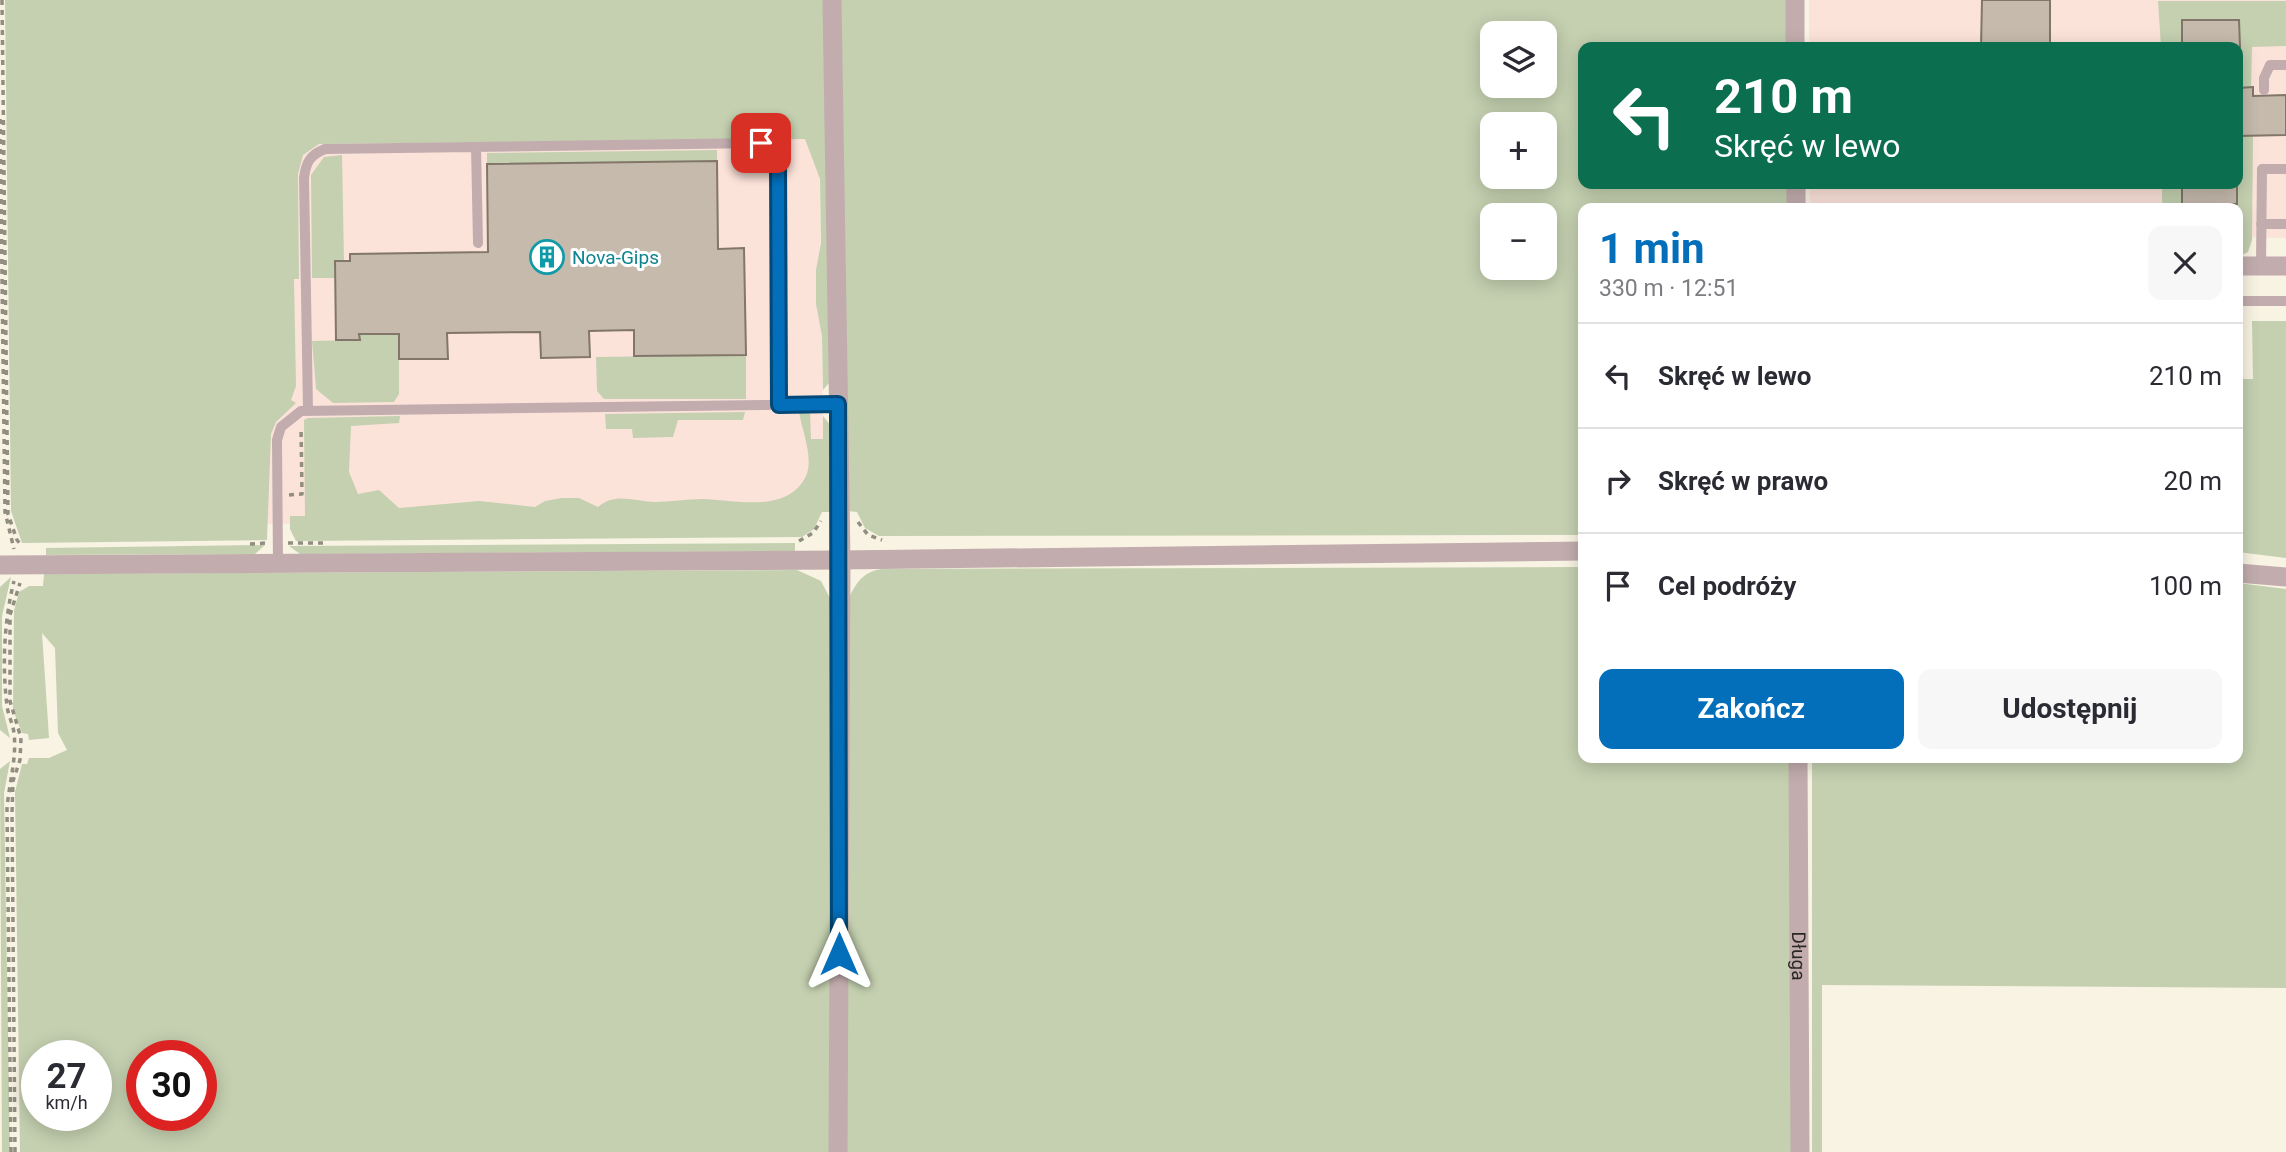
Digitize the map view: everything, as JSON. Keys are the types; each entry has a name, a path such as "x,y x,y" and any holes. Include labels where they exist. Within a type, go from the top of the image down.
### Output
{"street":[{"path":"832,0 841,560 838,1152"},
{"path":"1795,0 1795,42"},
{"path":"2243,266 2286,265"},
{"path":"14,565 841,560 1578,551"},
{"path":"2243,574 2286,578"},
{"name":"Długa","path":"1798,763 1800,1152"}],"lane":[{"path":"2264,90 2264,78 2270,65 2286,65"},
{"path":"304,411 303,178 305,166 312,155 325,149 761,143 772,146 778,159 779,405"},
{"path":"476,147 478,243"},
{"path":"2261,266 2262,169 2286,169"},
{"path":"2261,224 2286,224"},
{"path":"2243,301 2286,301"},
{"path":"278,563 277,440 281,427 304,411 838,404"}],"path":[{"path":"2,0 8,514 17,540 26,548 14,565"},
{"path":"0,119 5,512 14,544 16,575 5,618 6,699 14,731 15,762 9,781 7,809 13,1152"},
{"path":"287,506 287,495 302,494 304,411"},
{"path":"791,541 808,538 817,529 823,515 840,514 855,515 868,535 888,540"},
{"path":"289,536 292,543"},
{"path":"245,544 334,543"},
{"path":"13,1152 12,813 13,781 20,760 22,738 10,701 10,615 15,593 26,575 14,565"}],"shaded area":[{"path":"1809,0 2286,0 2286,238 2243,237 2243,203 1810,203 1810,189 2243,189 2243,42 1809,42"},
{"path":"819,133 824,477 787,521 232,524 225,141"}],"green space":[{"path":"5,0 825,0 829,383 823,390 822,336 816,304 816,270 821,243 820,179 805,139 319,144 303,155 298,174 299,279 294,279 296,386 291,400 296,403 276,422 271,434 267,540 22,543 11,511"},
{"path":"840,0 1787,0 1787,42 1578,42 1578,189 1788,189 1788,203 1578,203 1578,535 879,536 865,528 857,512 847,511"},
{"path":"2158,1 2286,1 2286,46 2252,47 2251,87 2243,87 2243,42 2239,42 2239,20 2182,20 2182,42 2161,42"},
{"path":"2243,136 2253,136 2252,240 2248,252 2243,254 2243,203 2237,203 2237,189 2243,189"},
{"path":"717,150 717,161 487,164 487,153"},
{"path":"342,155 344,261 335,261 335,278 312,278 311,175 324,157"},
{"path":"2162,189 2182,189 2183,203 2162,203"},
{"path":"2252,321 2286,321 2286,558 2243,553 2243,379 2253,379"},
{"path":"359,334 399,334 399,394 394,402 333,403 316,389 312,341 359,340"},
{"path":"746,355 746,399 604,399 597,391 596,357"},
{"path":"810,411 811,439 823,439 823,416 831,426 833,512 822,512 814,529 802,537 296,541 290,529 290,516 305,516 304,420 308,418 400,416 399,423 351,426 349,472 358,494 379,490 399,508 479,501 535,507 545,501 562,498 579,498 598,507 604,502 618,499 654,502 703,499 760,502 787,496 798,488 808,469 808,453 799,412"},
{"path":"745,412 743,420 678,420 673,437 633,438 632,429 606,429 605,414"},
{"path":"795,543 795,551 300,554 289,546"},
{"path":"265,545 255,554 46,555 46,548"},
{"path":"1578,567 1578,763 1790,763 1792,1152 846,1152 849,598 857,583 875,570"},
{"path":"797,570 821,581 832,602 831,1152 20,1152 15,792 22,764 27,764 29,758 49,758 67,750 58,733 55,648 42,633 49,738 29,740 28,734 22,733 13,710 14,611 19,592 29,586 43,586 44,574"},
{"path":"11,577 2,616 2,706 10,738 0,730 0,587"},
{"path":"2243,584 2286,589 2286,988 1822,985 1822,1152 1812,1152 1812,763 2243,763"},
{"path":"10,761 4,793 10,1152 2,1152 0,769"}],"building":[{"path":"1982,0 2050,0 2050,42 1981,42"},
{"path":"2182,20 2239,20 2240,42 2182,42"},
{"path":"2253,87 2253,96 2286,95 2286,135 2243,136 2243,88"},
{"name":"Nova-Gips","path":"717,161 718,249 744,248 746,355 634,356 634,330 589,331 590,357 541,358 540,332 447,333 448,359 399,359 399,334 359,334 360,340 336,340 335,261 350,261 350,254 488,252 487,164"},
{"path":"2182,189 2237,189 2237,203 2182,203"}],"place":[{"name":"Nova-Gips","path":"547,257"}],"route":[{"path":"761,143 772,146 778,159 779,405 838,404 841,560 839,954"}]}
